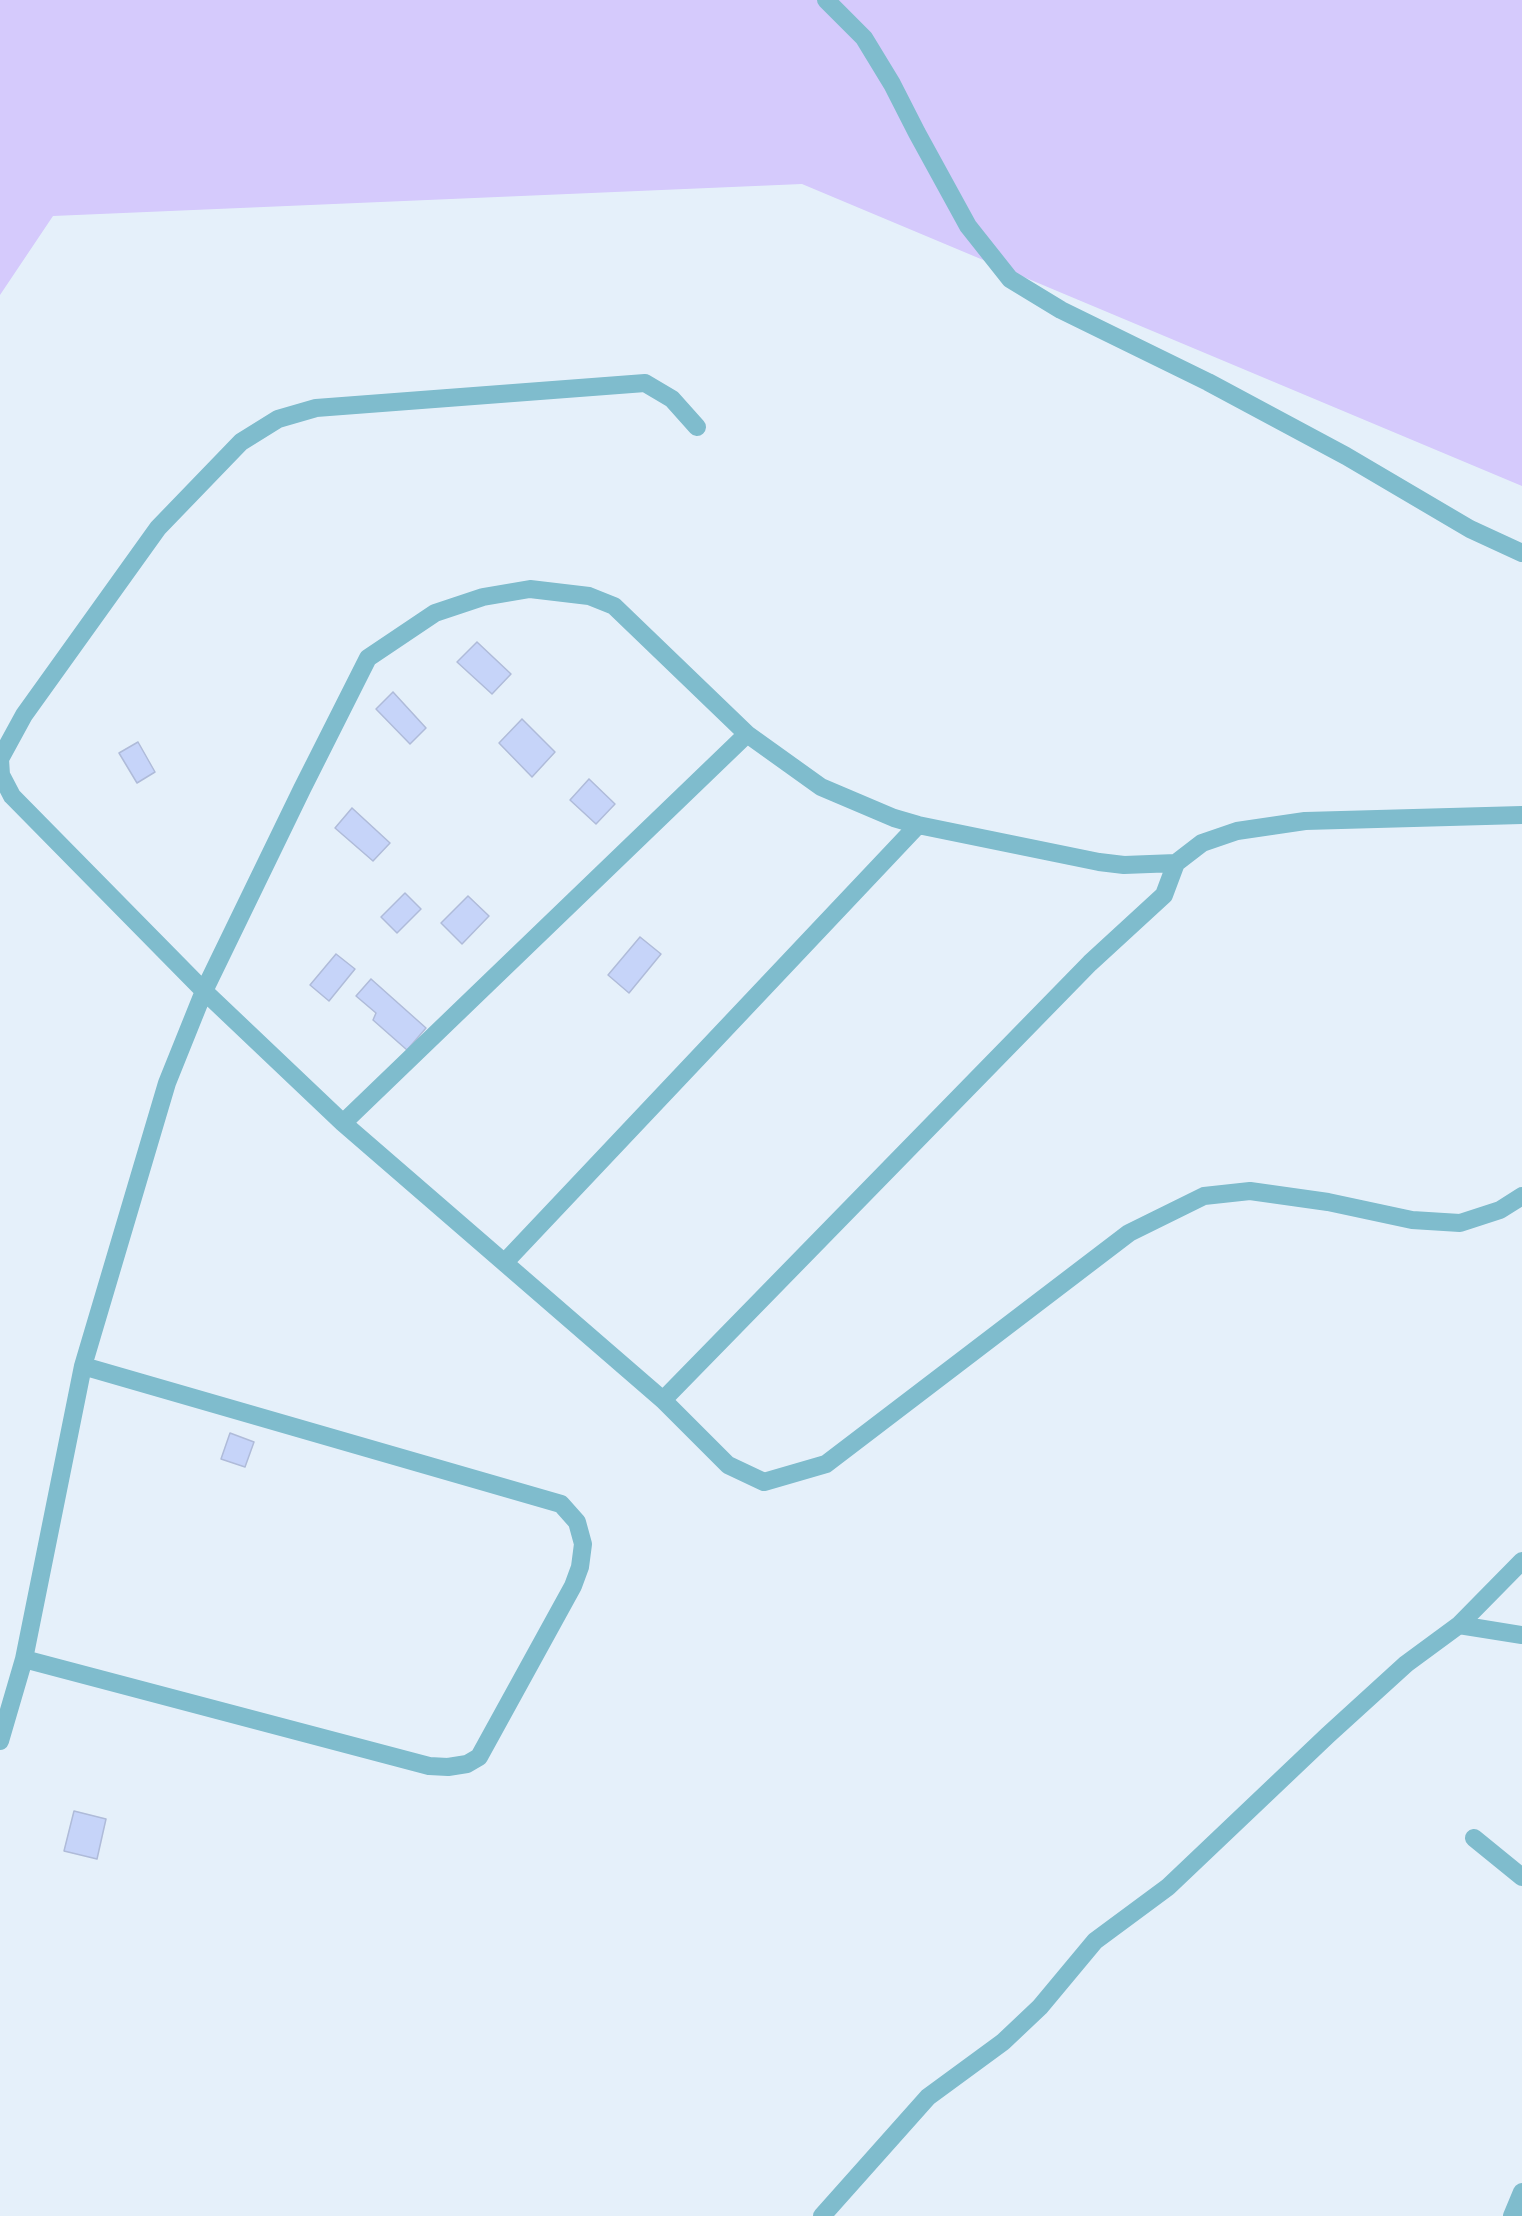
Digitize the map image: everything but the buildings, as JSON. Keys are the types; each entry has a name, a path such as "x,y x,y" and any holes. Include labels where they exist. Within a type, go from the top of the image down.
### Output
{"street":[{"path":"826,0 864,38 892,84 968,226 1010,279 1061,310 1208,382 1336,451 1470,529 1522,553"},
{"path":"698,427 672,399 645,383 316,408 278,419 241,442 158,528 24,715 0,759 1,775 12,796 204,992 343,1123 663,1400 728,1465 764,1482 826,1464 1129,1233 1204,1196 1250,1191 1328,1202 1412,1220 1460,1223 1500,1210 1522,1196"},
{"path":"0,1741 24,1659 83,1366 166,1083 204,992 368,658 435,613 483,597 530,590 589,596 614,606 747,734 821,787 894,818 918,825 1124,866 1176,863"},
{"path":"343,1123 747,734"},
{"path":"663,1400 1090,963 1164,895 1176,863 1202,843 1237,831 1305,821 1522,815"},
{"path":"505,1262 918,825"},
{"path":"24,1659 429,1766 448,1767 467,1764 479,1757 573,1586 580,1567 583,1544 577,1522 561,1504 83,1366"},
{"path":"822,2216 928,2097 1003,2042 1040,2007 1095,1941 1168,1887 1406,1664 1459,1625 1522,1561"},
{"path":"1459,1625 1522,1635"},
{"path":"1474,1838 1522,1877"},
{"path":"1512,2216 1522,2192"}],"shaded area":[{"path":"0,0 1522,0 1522,486 802,184 53,216 0,295"}]}
